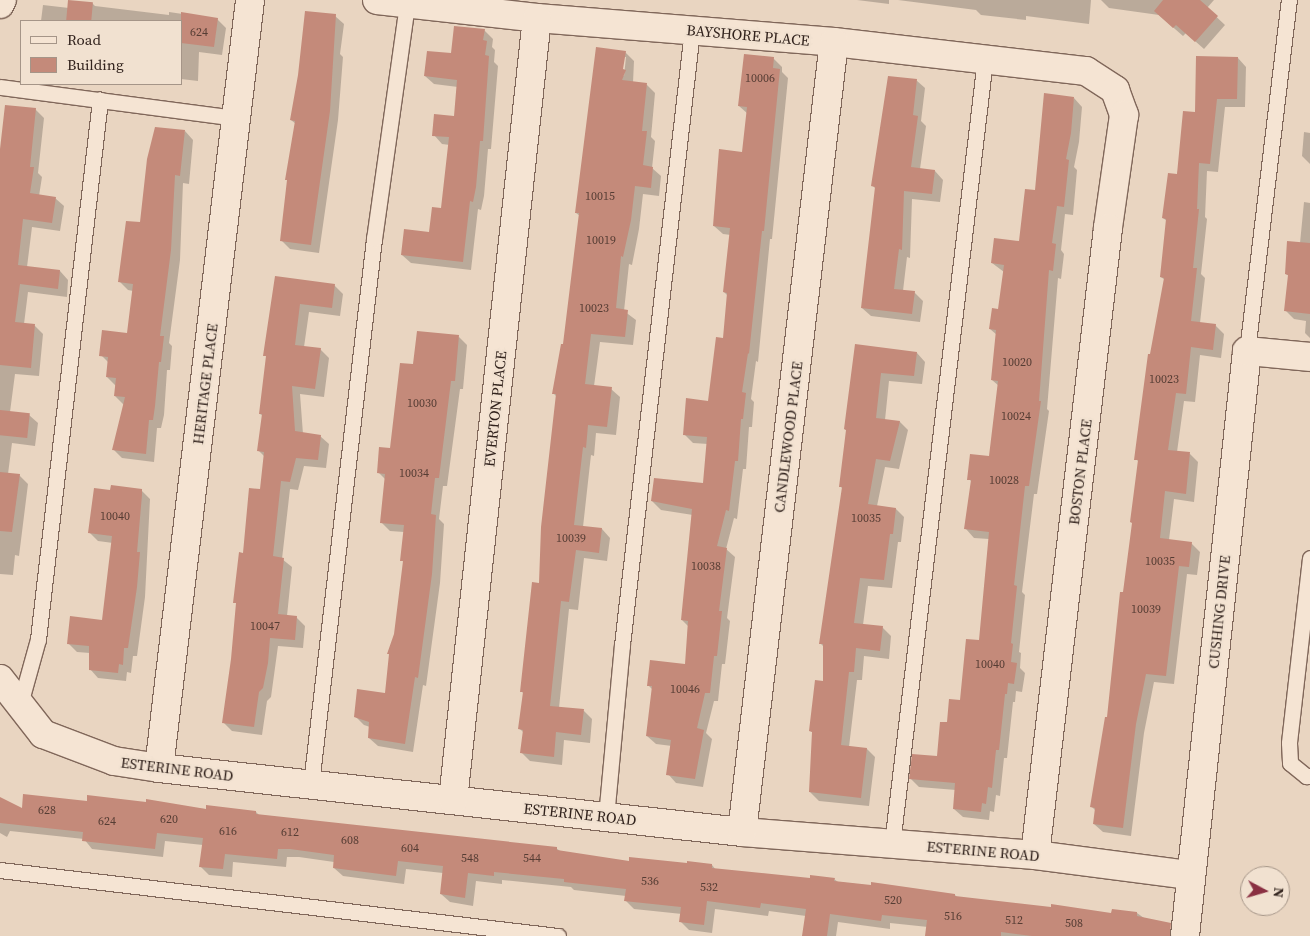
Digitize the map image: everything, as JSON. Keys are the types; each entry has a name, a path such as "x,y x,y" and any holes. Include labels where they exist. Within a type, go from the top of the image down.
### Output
{"street":[{"path":"0,4 2,0"},
{"name":"HERITAGE PLACE","path":"159,768 250,0"},
{"name":"BAYSHORE PLACE","path":"376,0 537,18 834,42 985,59 1086,72 1115,90"},
{"name":"EVERTON PLACE","path":"453,800 537,18"},
{"name":"CANDLEWOOD PLACE","path":"742,832 834,42"},
{"name":"BOSTON PLACE","path":"1035,856 1106,247 1124,115 1115,90"},
{"path":"1247,351 1310,357"},
{"name":"CUSHING DRIVE","path":"1185,936 1247,351"},
{"name":"ESTERINE ROAD","path":"0,679 43,734 114,761 159,768 742,832 1035,856 1190,875"}],"lane":[{"path":"1247,351 1289,0"},
{"path":"311,784 374,239 407,4"},
{"path":"606,817 622,645 692,31"},
{"path":"892,844 985,59"},
{"path":"0,87 237,118"},
{"path":"20,704 38,639 100,100"},
{"path":"1310,558 1290,743 1290,763 1306,776 1310,776"},
{"path":"0,870 558,936"}],"building":[{"path":"68,0 93,2 91,20 66,20"},
{"path":"1163,0 1200,0 1218,16 1195,42 1176,25 1173,28 1154,11"},
{"path":"305,11 336,14 330,111 311,245 280,241 287,180 285,180 295,121 290,120 298,75"},
{"path":"181,12 218,18 214,47 182,43"},
{"path":"454,26 485,29 483,40 487,41 485,55 489,56 483,141 480,141 473,202 470,201 463,262 401,255 404,229 429,232 432,207 441,208 449,137 432,136 434,114 454,116 457,80 424,76 427,51 451,53"},
{"path":"596,47 626,51 623,69 626,70 622,80 647,83 642,131 647,131 643,165 653,167 651,188 635,186 631,220 623,257 621,256 616,308 628,310 625,337 591,334 585,384 612,387 607,427 588,425 586,448 583,447 574,525 602,528 599,553 576,550 569,602 561,601 550,706 584,709 581,735 556,732 554,757 520,753 523,730 518,729 523,692 520,692 532,582 539,583 541,527 556,394 552,394 561,344 563,344 579,213 575,213"},
{"path":"744,54 774,57 773,68 780,69 764,231 762,231 749,354 742,392 746,393 743,419 741,419 738,461 735,461 729,511 726,510 717,546 727,548 719,611 722,611 717,656 714,656 710,693 705,693 697,728 704,730 695,779 666,775 671,740 646,736 652,686 647,686 650,660 685,664 688,621 681,620 692,509 651,501 654,478 703,483 707,437 683,435 686,398 708,401 716,337 723,338 727,293 723,292 730,228 713,226 719,149 742,152 747,107 738,106"},
{"path":"1196,56 1238,57 1237,99 1217,99 1210,164 1199,163 1197,209 1199,209 1193,268 1197,268 1191,321 1216,324 1213,350 1191,347 1186,394 1176,393 1168,450 1190,452 1186,494 1165,491 1160,538 1192,542 1189,567 1179,566 1166,676 1146,674 1136,724 1123,828 1093,824 1095,808 1090,807 1105,717 1107,717 1120,592 1123,592 1132,523 1130,522 1138,460 1134,460 1148,354 1150,354 1164,278 1160,277 1166,219 1162,218 1168,173 1177,174 1183,111 1195,112"},
{"path":"888,76 917,79 913,115 918,116 911,167 935,170 932,194 904,191 902,250 899,249 894,289 915,291 912,314 861,308 875,187 871,186"},
{"path":"1044,93 1074,97 1071,133 1066,159 1069,160 1064,207 1057,206 1052,243 1056,244 1053,271 1049,270 1039,401 1041,401 1029,486 1025,486 1014,585 1017,586 1011,662 1017,663 1014,684 1008,683 1007,694 1005,694 999,750 996,750 992,788 988,787 986,804 982,803 981,812 953,809 955,783 909,779 912,754 937,756 940,722 947,722 949,699 960,700 966,639 979,640 989,532 964,529 971,480 967,480 970,454 989,456 998,381 991,380 996,330 989,329 992,308 998,309 1004,265 991,263 994,238 1019,241 1025,189 1035,190"},
{"path":"5,105 36,108 30,167 34,167 30,193 56,197 52,223 23,219 18,265 60,270 58,289 20,284 15,322 35,324 31,368 0,365 0,149"},
{"path":"155,127 185,130 180,176 175,175 171,250 160,336 164,336 161,362 159,362 153,420 149,420 146,454 112,450 125,397 114,396 116,378 106,377 108,357 99,356 102,330 127,333 133,284 118,282 126,221 140,222 147,159"},
{"path":"1287,241 1310,243 1310,314 1284,311 1288,275 1285,274"},
{"path":"275,276 335,284 332,308 300,304 295,345 321,348 315,389 292,386 295,431 321,435 318,460 296,458 290,482 281,481 273,556 284,558 278,614 297,616 295,640 270,638 268,663 263,688 259,692 254,727 222,723 231,659 236,603 233,603 239,552 243,553 249,488 260,489 264,452 257,451 266,356 263,356"},
{"path":"417,331 459,335 455,381 451,381 439,478 435,478 431,514 436,515 432,574 418,678 415,677 405,744 368,738 369,722 354,717 357,689 385,693 389,654 387,654 394,634 403,561 400,561 404,525 380,523 385,474 377,473 379,447 390,448 400,363 413,364"},
{"path":"855,344 917,352 914,376 881,373 876,418 900,421 890,461 876,459 868,504 896,508 893,534 890,534 884,580 860,578 854,623 883,626 880,651 856,648 854,672 849,672 841,745 867,748 861,798 809,792 812,732 809,731 815,680 823,681 823,644 819,644 842,487 839,487 846,430 844,429"},
{"path":"0,410 30,413 27,438 0,435"},
{"path":"0,472 20,474 12,532 0,531"},
{"path":"111,485 142,489 137,552 140,552 137,587 128,648 124,648 123,665 119,664 118,673 89,670 89,646 67,644 70,616 102,620 112,536 88,533 94,488 110,490"},
{"path":"23,794 87,801 87,795 146,802 146,799 206,809 206,805 256,811 256,814 557,847 557,850 629,861 629,857 687,863 687,861 712,864 712,868 810,878 810,875 835,878 834,881 871,885 871,882 955,894 955,896 1051,907 1051,904 1111,913 1112,909 1137,912 1137,916 1171,923 1170,936 1032,936 1001,932 1001,936 925,936 927,920 882,915 881,921 830,914 827,936 802,936 806,909 761,903 760,908 707,901 704,925 679,922 681,907 624,901 626,889 564,882 564,879 494,872 494,876 468,873 465,898 440,894 443,866 398,861 396,876 333,868 334,855 278,849 277,859 225,854 223,869 199,867 203,838 157,833 155,849 82,841 83,832 0,823 0,797 22,808"}]}
